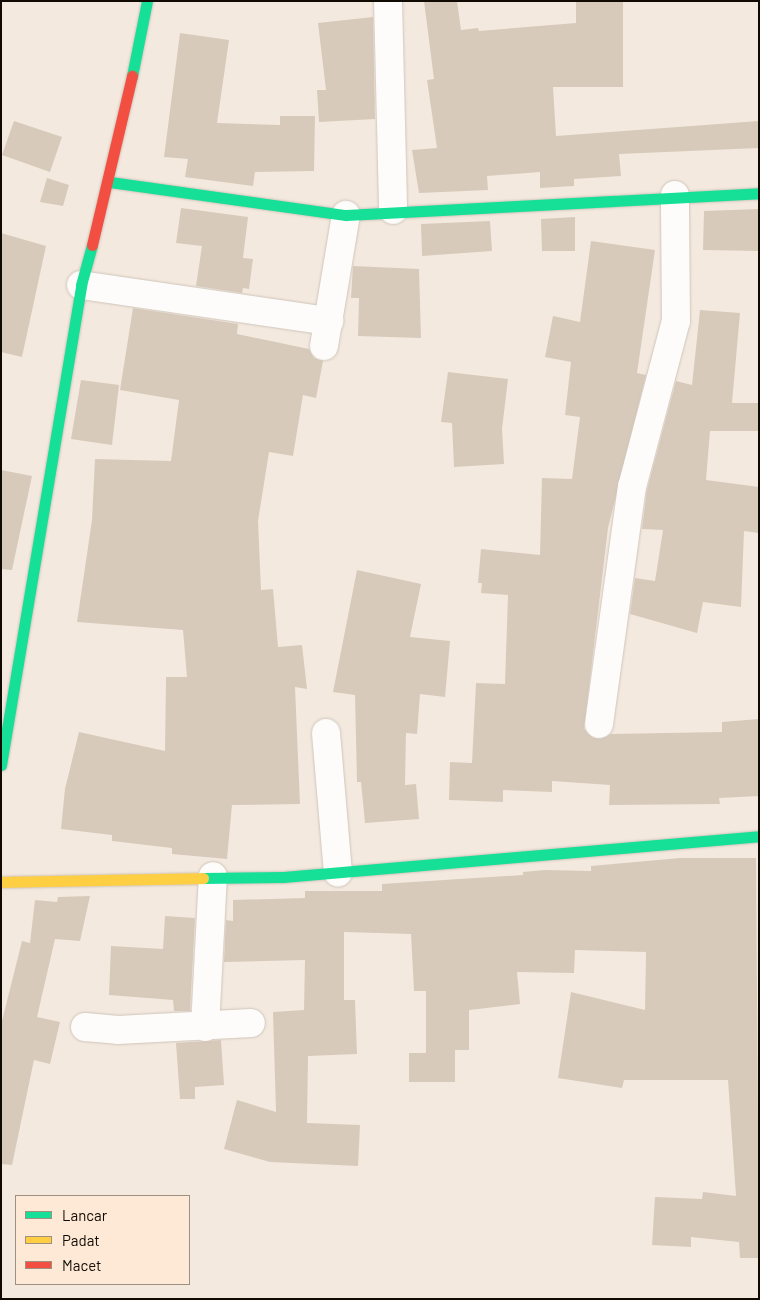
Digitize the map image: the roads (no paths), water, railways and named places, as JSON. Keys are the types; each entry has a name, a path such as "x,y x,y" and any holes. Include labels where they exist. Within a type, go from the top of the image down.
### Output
{"street":[{"path":"1,765 81,285 110,182 147,1"},
{"path":"388,1 392,210"},
{"path":"110,182 346,215 392,210 674,195 759,193"},
{"path":"599,724 632,487 676,320 674,195"},
{"path":"81,285 327,334 346,215"},
{"path":"326,733 338,872"},
{"path":"1,882 213,876 283,877 759,836"},
{"path":"205,1027 213,876"},
{"path":"85,1027 205,1027 251,1023"}]}
